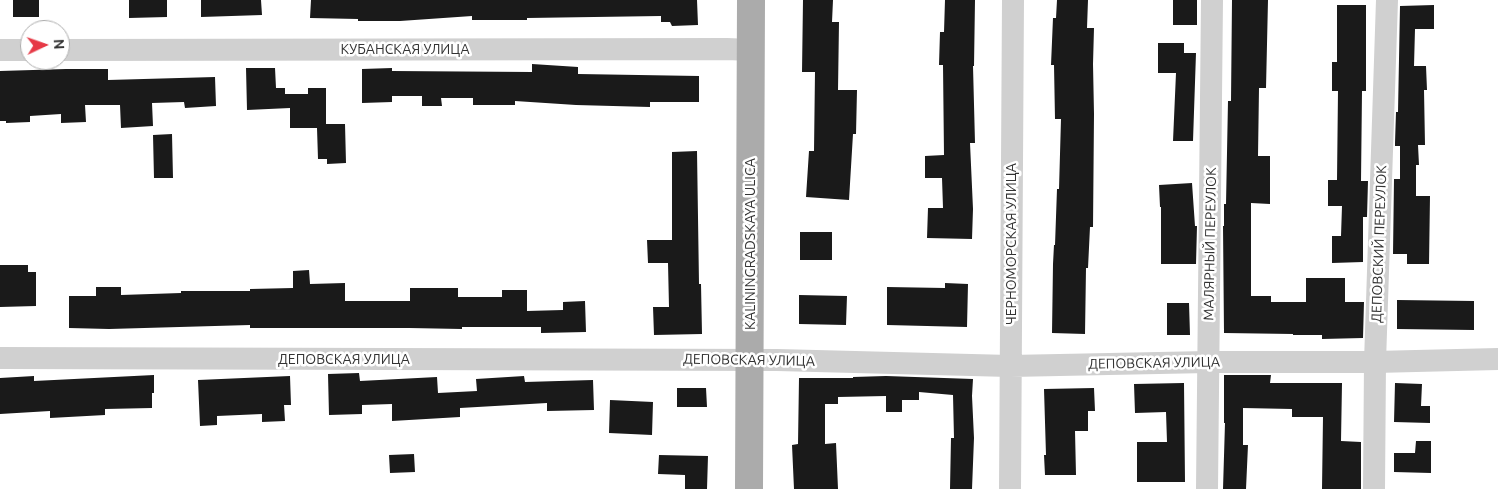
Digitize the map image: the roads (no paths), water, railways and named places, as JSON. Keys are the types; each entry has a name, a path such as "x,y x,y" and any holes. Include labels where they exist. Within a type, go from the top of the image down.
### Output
{"main road":[{"name":"KALININGRADSKAYA ULICA","path":"749,489 751,0"}],"street":[{"name":"ЧЕРНОМОРСКАЯ УЛИЦА","path":"1010,489 1013,0"},
{"name":"МАЛЯРНЫЙ ПЕРЕУЛОК","path":"1207,489 1212,0"},
{"name":"ДЕПОВСКИЙ ПЕРЕУЛОК","path":"1374,489 1375,362 1387,0"},
{"path":"0,50 20,50"},
{"name":"КУБАНСКАЯ УЛИЦА","path":"70,50 751,50"},
{"name":"ДЕПОВСКАЯ УЛИЦА","path":"0,358 749,360 1010,366 1498,359"}]}
